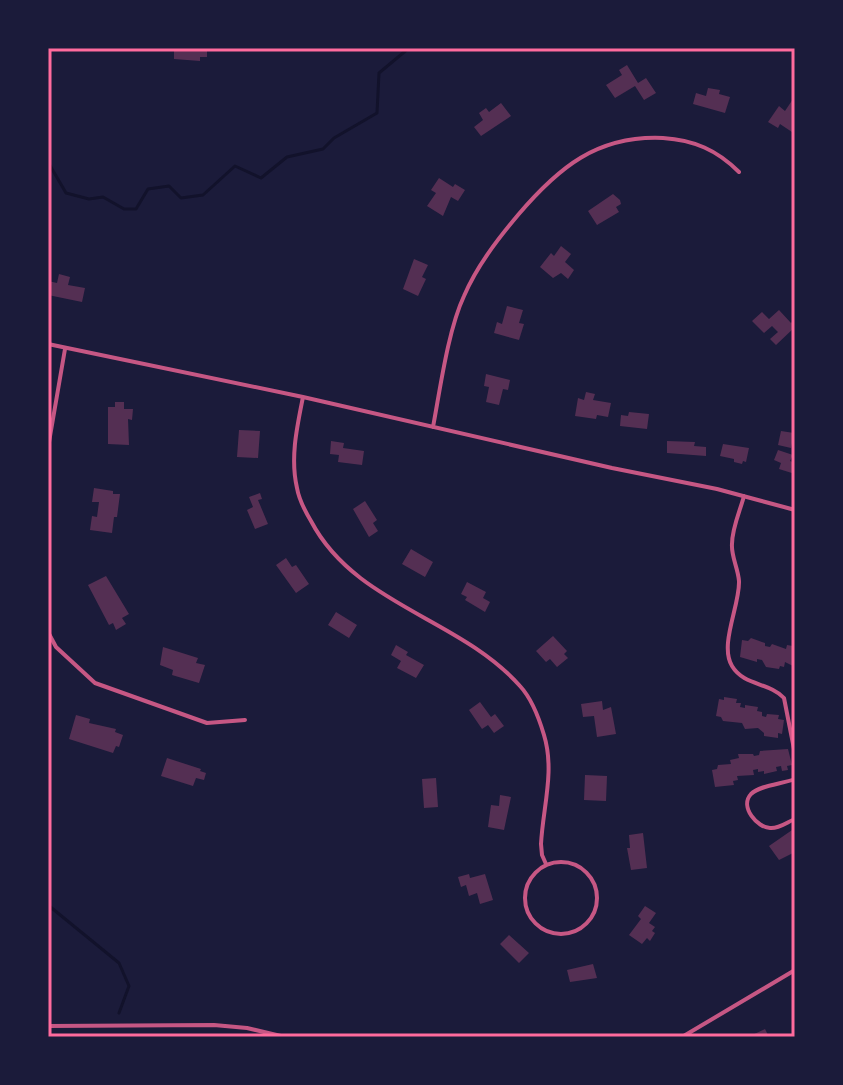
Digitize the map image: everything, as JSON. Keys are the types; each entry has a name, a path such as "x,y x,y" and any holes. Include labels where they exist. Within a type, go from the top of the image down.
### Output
{"street":[{"path":"433,427 462,299 490,249 553,177 592,151 637,138 678,139 701,144 722,155 739,172"},
{"path":"48,344 303,397 795,510"},
{"path":"48,448 65,349"},
{"path":"303,397 296,433 294,472 301,503 320,538 354,575 476,650 511,678 530,700 545,739 549,763 541,844 546,864"},
{"path":"744,496 732,544 739,580 728,657 733,668 745,679 769,687 784,698 795,754"},
{"path":"48,632 56,647 95,683 207,723 245,720"},
{"path":"795,779 751,794 748,800 751,815 759,825 768,829 795,819"},
{"path":"556,861 575,864 591,877 597,900 593,915 578,930 555,934 534,923 527,913 525,891 529,880 546,864 556,861"},
{"path":"682,1037 795,970"},
{"path":"48,1026 214,1025 247,1028 285,1037"}],"building":[{"path":"174,48 207,48 207,57 200,57 200,61 174,59"},
{"path":"627,65 638,83 646,78 656,93 644,100 635,86 615,98 606,85 622,75 619,70"},
{"path":"708,88 720,90 719,94 730,97 725,113 693,104 696,93 706,96"},
{"path":"793,99 795,134 780,124 778,128 768,122 779,106 785,111"},
{"path":"501,103 511,116 481,136 474,127 483,120 479,113 486,108 489,112"},
{"path":"439,178 465,190 458,201 451,197 443,216 427,206 436,193 431,190"},
{"path":"613,194 620,200 621,204 616,207 619,212 597,225 588,211"},
{"path":"561,246 571,254 565,262 574,270 568,279 561,273 553,278 540,267"},
{"path":"414,259 428,265 418,296 403,289"},
{"path":"59,274 70,277 68,285 85,288 82,302 48,295 48,281 57,283"},
{"path":"507,306 523,310 519,323 524,324 519,340 494,333 497,322 502,324"},
{"path":"779,310 791,323 795,319 795,327 776,345 770,339 778,332 772,326 764,333 752,321 762,312 769,319"},
{"path":"486,374 510,380 508,390 503,389 499,405 486,402 489,387 484,386"},
{"path":"586,392 595,394 593,400 611,403 608,417 575,416 578,398 584,400"},
{"path":"115,402 124,402 124,409 133,409 132,420 128,419 129,445 108,444 108,407 115,407"},
{"path":"629,412 649,414 647,429 620,426 621,415 628,416"},
{"path":"239,430 260,431 258,458 237,457"},
{"path":"781,431 794,433 791,448 778,445"},
{"path":"331,441 344,443 343,448 364,451 362,465 338,462 339,455 330,454"},
{"path":"667,441 695,442 694,446 706,447 706,456 667,453"},
{"path":"723,444 749,448 746,462 742,464 720,456"},
{"path":"778,450 793,455 790,461 795,463 795,474 779,469 781,463 774,460"},
{"path":"94,488 120,494 112,533 90,530 92,516 97,517 99,502 92,502"},
{"path":"260,493 262,499 258,500 268,524 255,529 247,510 253,507 249,497"},
{"path":"365,501 377,520 373,523 378,531 369,537 353,509"},
{"path":"411,549 433,562 425,577 402,564"},
{"path":"286,558 292,567 296,565 309,584 296,593 276,565"},
{"path":"106,576 129,614 122,618 126,624 116,630 113,623 109,625 88,585"},
{"path":"467,582 486,592 483,598 490,602 485,612 461,594"},
{"path":"336,612 357,625 349,638 328,625"},
{"path":"553,636 567,651 564,654 568,658 557,667 550,659 546,662 536,651"},
{"path":"751,638 765,643 765,646 772,644 786,649 787,645 793,646 795,643 795,667 785,662 784,667 780,666 779,669 766,667 762,660 757,659 757,662 740,657 742,640"},
{"path":"396,645 424,665 416,678 397,668 401,661 391,655"},
{"path":"163,647 198,658 196,663 205,665 199,683 172,675 173,670 160,665"},
{"path":"724,697 737,699 740,707 758,707 757,711 762,712 762,716 779,715 778,719 784,720 782,734 778,733 778,738 764,736 758,728 745,729 742,723 723,721 716,716 719,699 724,700"},
{"path":"602,701 603,710 611,707 616,734 597,737 594,716 583,717 581,704"},
{"path":"480,702 491,717 495,714 504,726 494,733 488,725 482,729 469,710"},
{"path":"76,715 90,719 89,723 116,729 115,732 123,735 119,747 116,746 113,753 69,739"},
{"path":"788,749 792,765 787,766 788,770 782,771 781,766 776,767 777,771 764,774 764,771 753,770 754,775 737,776 734,785 715,787 712,770 717,769 718,765 731,764 730,760 739,758 738,754 754,756 759,755 760,751"},
{"path":"167,758 201,769 206,773 204,780 196,778 193,786 161,776"},
{"path":"585,775 607,776 606,801 584,800"},
{"path":"436,778 438,807 424,808 422,779"},
{"path":"500,795 511,797 504,830 488,827 491,805 499,806"},
{"path":"795,828 795,852 779,860 769,846"},
{"path":"643,833 647,868 631,870 627,848 630,848 629,835"},
{"path":"469,874 470,878 485,874 493,900 480,904 477,893 469,896 466,885 461,887 458,877"},
{"path":"645,906 656,913 649,923 655,927 652,931 655,933 650,941 647,938 642,944 629,935 641,919 638,916"},
{"path":"509,935 529,953 519,963 500,944"},
{"path":"593,964 597,978 570,982 567,970"},
{"path":"765,1029 769,1037 748,1037"}],"waterway":[{"path":"48,162 66,193 89,199 103,197 124,209 136,209 148,189 169,186 181,198 203,195 235,166 261,178 287,157 323,149 334,138 377,113 379,73 409,48"},
{"path":"48,905 119,963 129,986 119,1013"}]}
